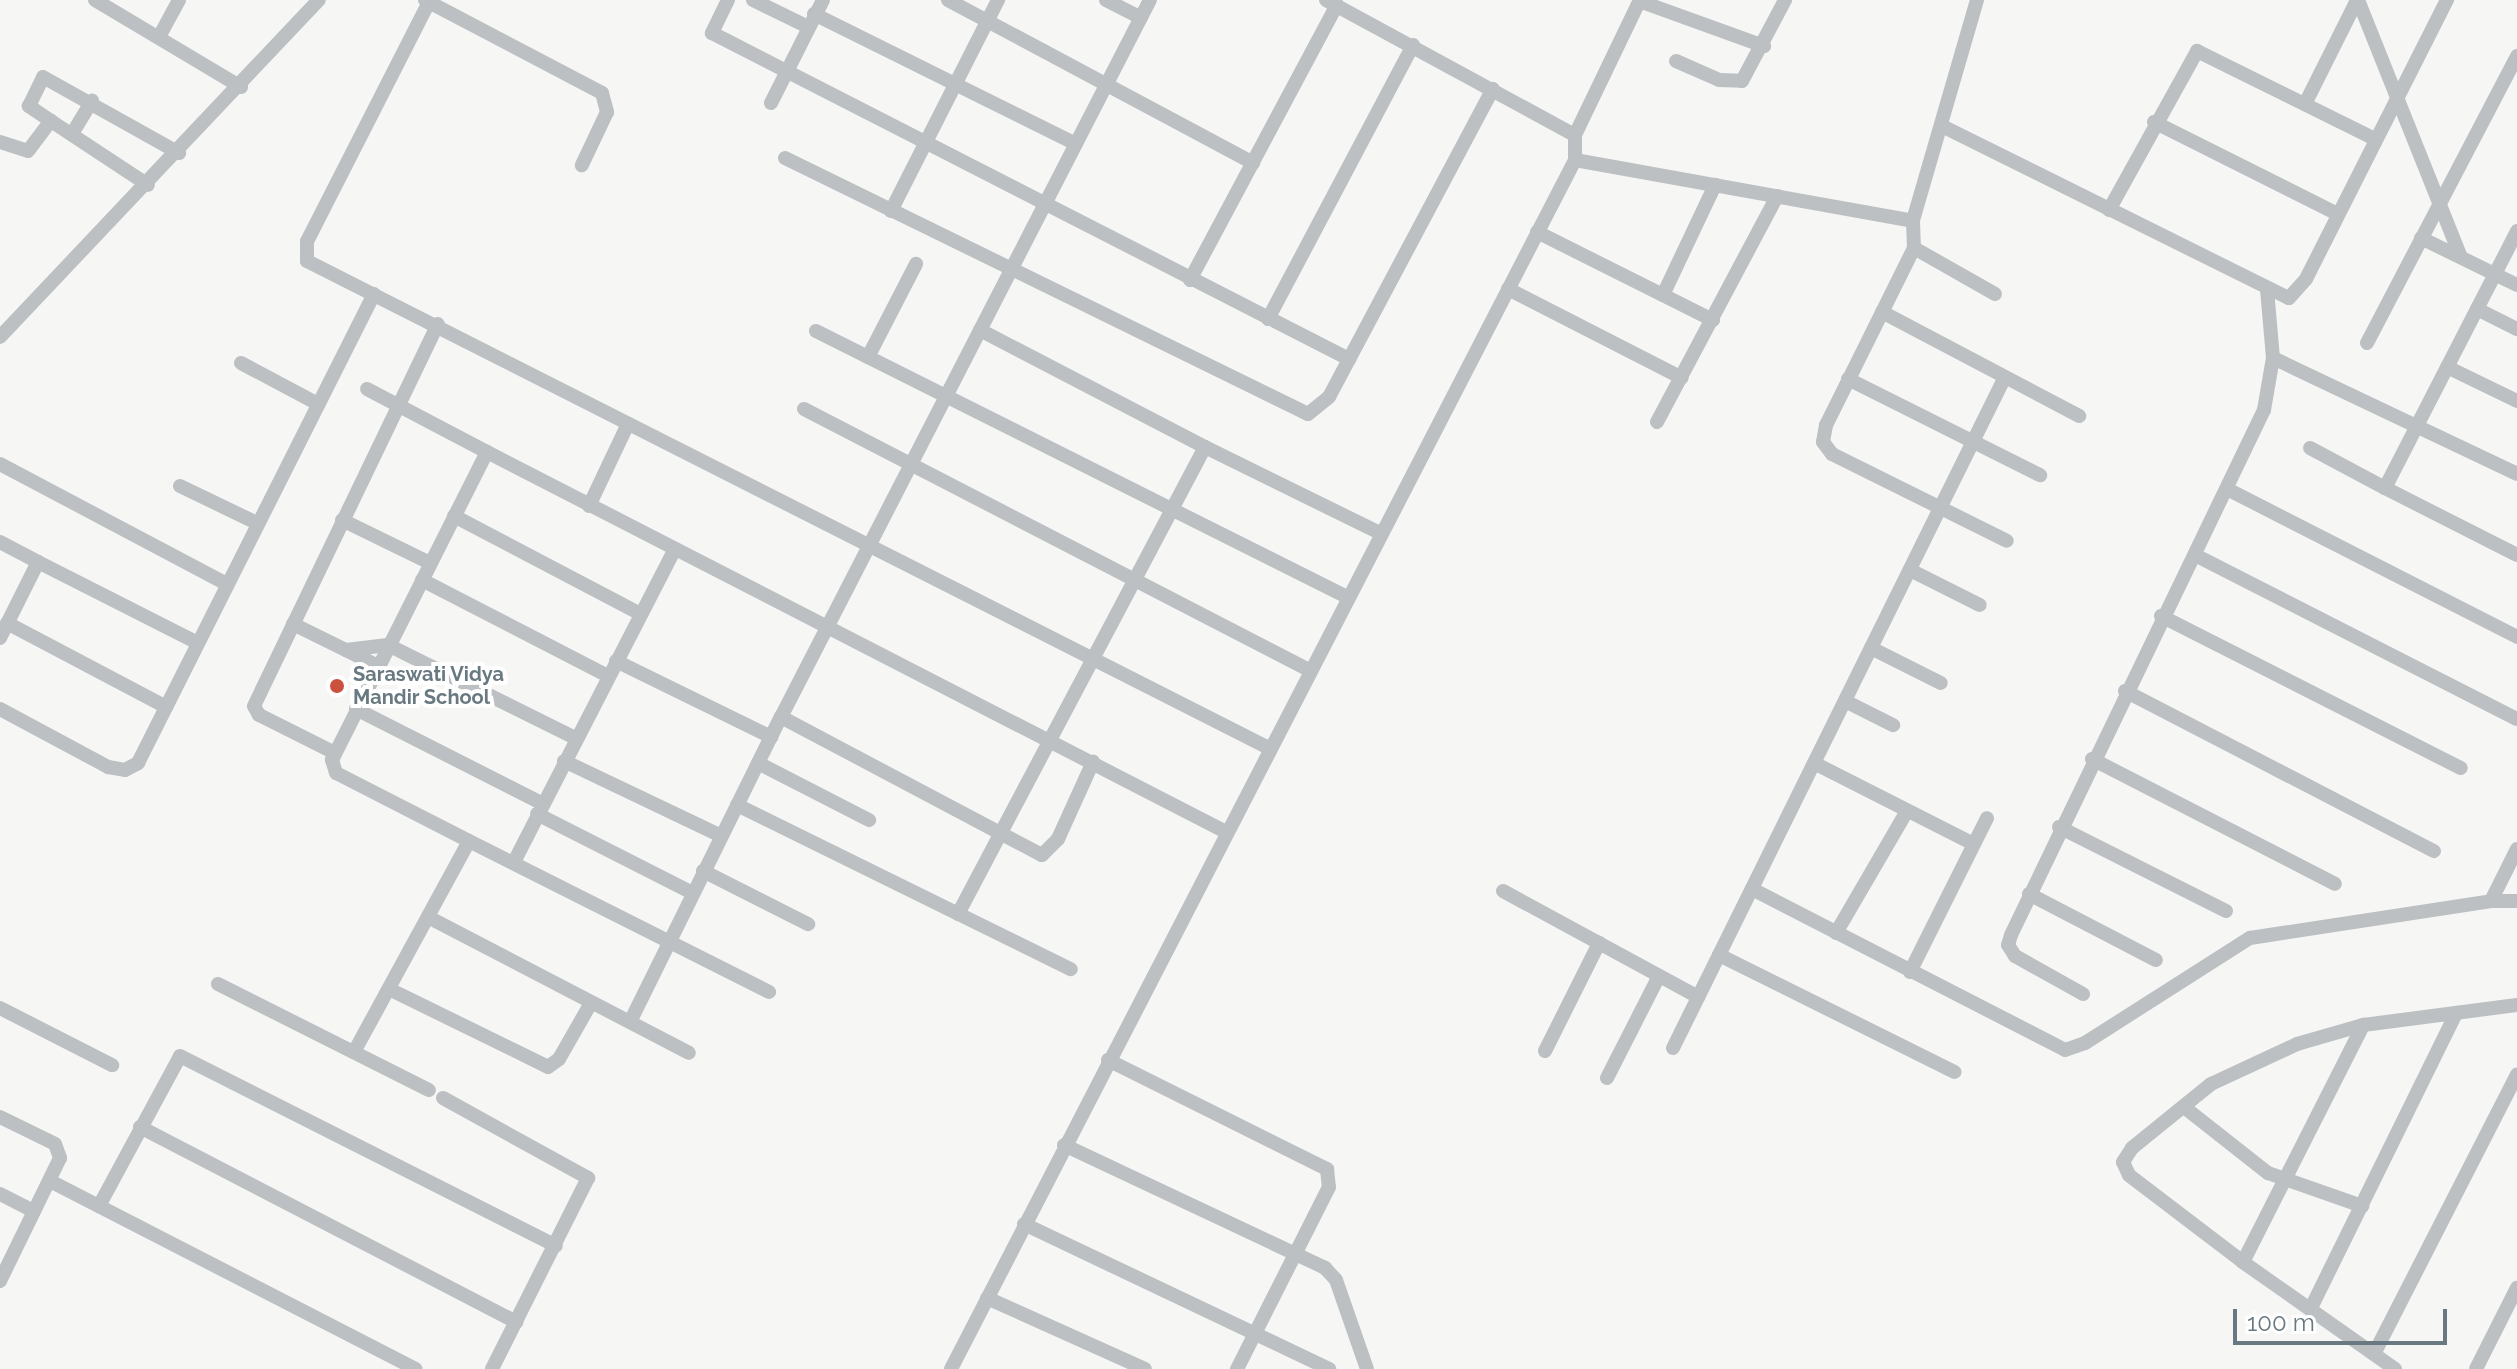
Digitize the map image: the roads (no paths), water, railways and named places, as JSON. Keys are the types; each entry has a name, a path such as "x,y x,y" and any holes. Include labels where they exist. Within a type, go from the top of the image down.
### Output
{"street":[{"path":"95,0 241,87"},
{"path":"159,37 179,0"},
{"path":"2,332 179,153 319,0"},
{"path":"728,0 712,33 1043,207 1349,359"},
{"path":"753,0 811,20 956,84 1076,144"},
{"path":"771,103 823,0"},
{"path":"948,0 1253,163"},
{"path":"891,211 998,0"},
{"path":"1106,0 1141,18"},
{"path":"630,1022 781,717 1150,0"},
{"path":"951,1369 1309,670 1575,160 1575,135 1640,0 1764,46"},
{"path":"1676,61 1734,84 1747,75 1785,0"},
{"path":"1977,0 1913,221 1914,248 1826,425 1826,448 2007,541"},
{"path":"2357,0 2461,257"},
{"path":"2305,104 2357,0"},
{"path":"1942,126 2267,290 2295,295 2447,0"},
{"path":"582,165 607,112 602,93 427,1 304,249 310,263 438,324 628,424 1269,748"},
{"path":"1190,280 1253,163 1332,3 1575,135"},
{"path":"1268,319 1413,45"},
{"path":"2109,210 2154,122 2197,51 2375,139"},
{"path":"2367,343 2517,56"},
{"path":"148,185 29,106 43,77 92,101 179,153"},
{"path":"785,158 1302,413 1323,406 1493,89"},
{"path":"72,134 92,101"},
{"path":"0,142 28,151 51,121"},
{"path":"2154,122 2336,213"},
{"path":"1575,160 1913,221"},
{"path":"1663,295 1715,185"},
{"path":"1657,422 1777,196"},
{"path":"2385,488 2517,231"},
{"path":"1537,232 1713,320"},
{"path":"2421,238 2517,285"},
{"path":"1914,248 1995,294"},
{"path":"868,357 916,264"},
{"path":"1508,289 1682,378"},
{"path":"2083,994 2010,952 2011,935 2059,827 2264,410 2273,358 2267,290"},
{"path":"0,709 108,767 125,770 138,763 196,642 374,294"},
{"path":"2477,309 2517,329"},
{"path":"1882,312 2079,416"},
{"path":"333,752 254,709 438,324"},
{"path":"980,330 1205,447 1380,533"},
{"path":"816,331 1347,597"},
{"path":"2273,358 2418,424 2517,474"},
{"path":"241,363 318,404"},
{"path":"2447,367 2517,401"},
{"path":"1848,379 2040,475"},
{"path":"1673,1048 2004,379"},
{"path":"367,389 1226,832"},
{"path":"804,409 1137,577 1309,670"},
{"path":"589,506 628,424"},
{"path":"958,914 1205,447"},
{"path":"2310,448 2517,555"},
{"path":"487,452 333,752 336,773 769,992"},
{"path":"0,464 227,584"},
{"path":"180,486 257,523"},
{"path":"2227,489 2517,637"},
{"path":"454,516 641,614"},
{"path":"342,520 430,563"},
{"path":"0,542 196,642"},
{"path":"514,862 575,738 675,549"},
{"path":"2195,555 2517,719"},
{"path":"0,638 38,562"},
{"path":"1910,570 1980,605"},
{"path":"422,580 608,676"},
{"path":"2161,616 2461,768"},
{"path":"7,623 166,707"},
{"path":"293,624 378,666"},
{"path":"346,650 388,645 575,738"},
{"path":"1871,648 1941,683"},
{"path":"616,661 771,737"},
{"path":"2125,691 2434,851"},
{"path":"1845,701 1893,725"},
{"path":"356,709 693,893"},
{"path":"781,717 1037,854 1048,853 1093,762"},
{"path":"2092,759 2335,884"},
{"path":"564,761 721,836"},
{"path":"758,763 869,820"},
{"path":"1814,763 1974,844"},
{"path":"737,805 1071,969"},
{"path":"1836,933 1907,811"},
{"path":"1910,972 1987,818"},
{"path":"2059,827 2226,911"},
{"path":"354,1052 469,841"},
{"path":"2491,901 2517,849"},
{"path":"703,871 808,924"},
{"path":"1752,889 2065,1050 2085,1043 2250,938 2491,901 2517,901"},
{"path":"1503,891 1698,997"},
{"path":"2029,894 2156,960"},
{"path":"428,917 689,1053"},
{"path":"1545,1051 1599,943"},
{"path":"1719,955 1955,1072"},
{"path":"1607,1078 1659,976"},
{"path":"218,984 429,1090"},
{"path":"389,989 548,1067 559,1059 591,1003"},
{"path":"2395,1369 2243,1262 2125,1169 2132,1148 2211,1084 2297,1044 2363,1025 2517,1005"},
{"path":"0,1008 112,1065"},
{"path":"2311,1308 2456,1013"},
{"path":"2243,1262 2363,1025"},
{"path":"99,1206 174,1061 189,1058 556,1246"},
{"path":"1108,1060 1327,1169 1329,1187 1293,1251 1237,1369"},
{"path":"2374,1354 2517,1075"},
{"path":"443,1098 584,1173 587,1185 492,1369"},
{"path":"2184,1107 2286,1182 2362,1206"},
{"path":"0,1117 60,1151 50,1181 0,1281"},
{"path":"140,1127 516,1322"},
{"path":"1064,1145 1293,1251 1336,1280 1367,1369"},
{"path":"50,1181 416,1369"},
{"path":"0,1194 34,1211"},
{"path":"1024,1224 1329,1369"},
{"path":"2476,1369 2517,1288"},
{"path":"987,1298 1145,1369"}],"place":[{"name":"Saraswati Vidya Mandir School","path":"337,686"}]}
